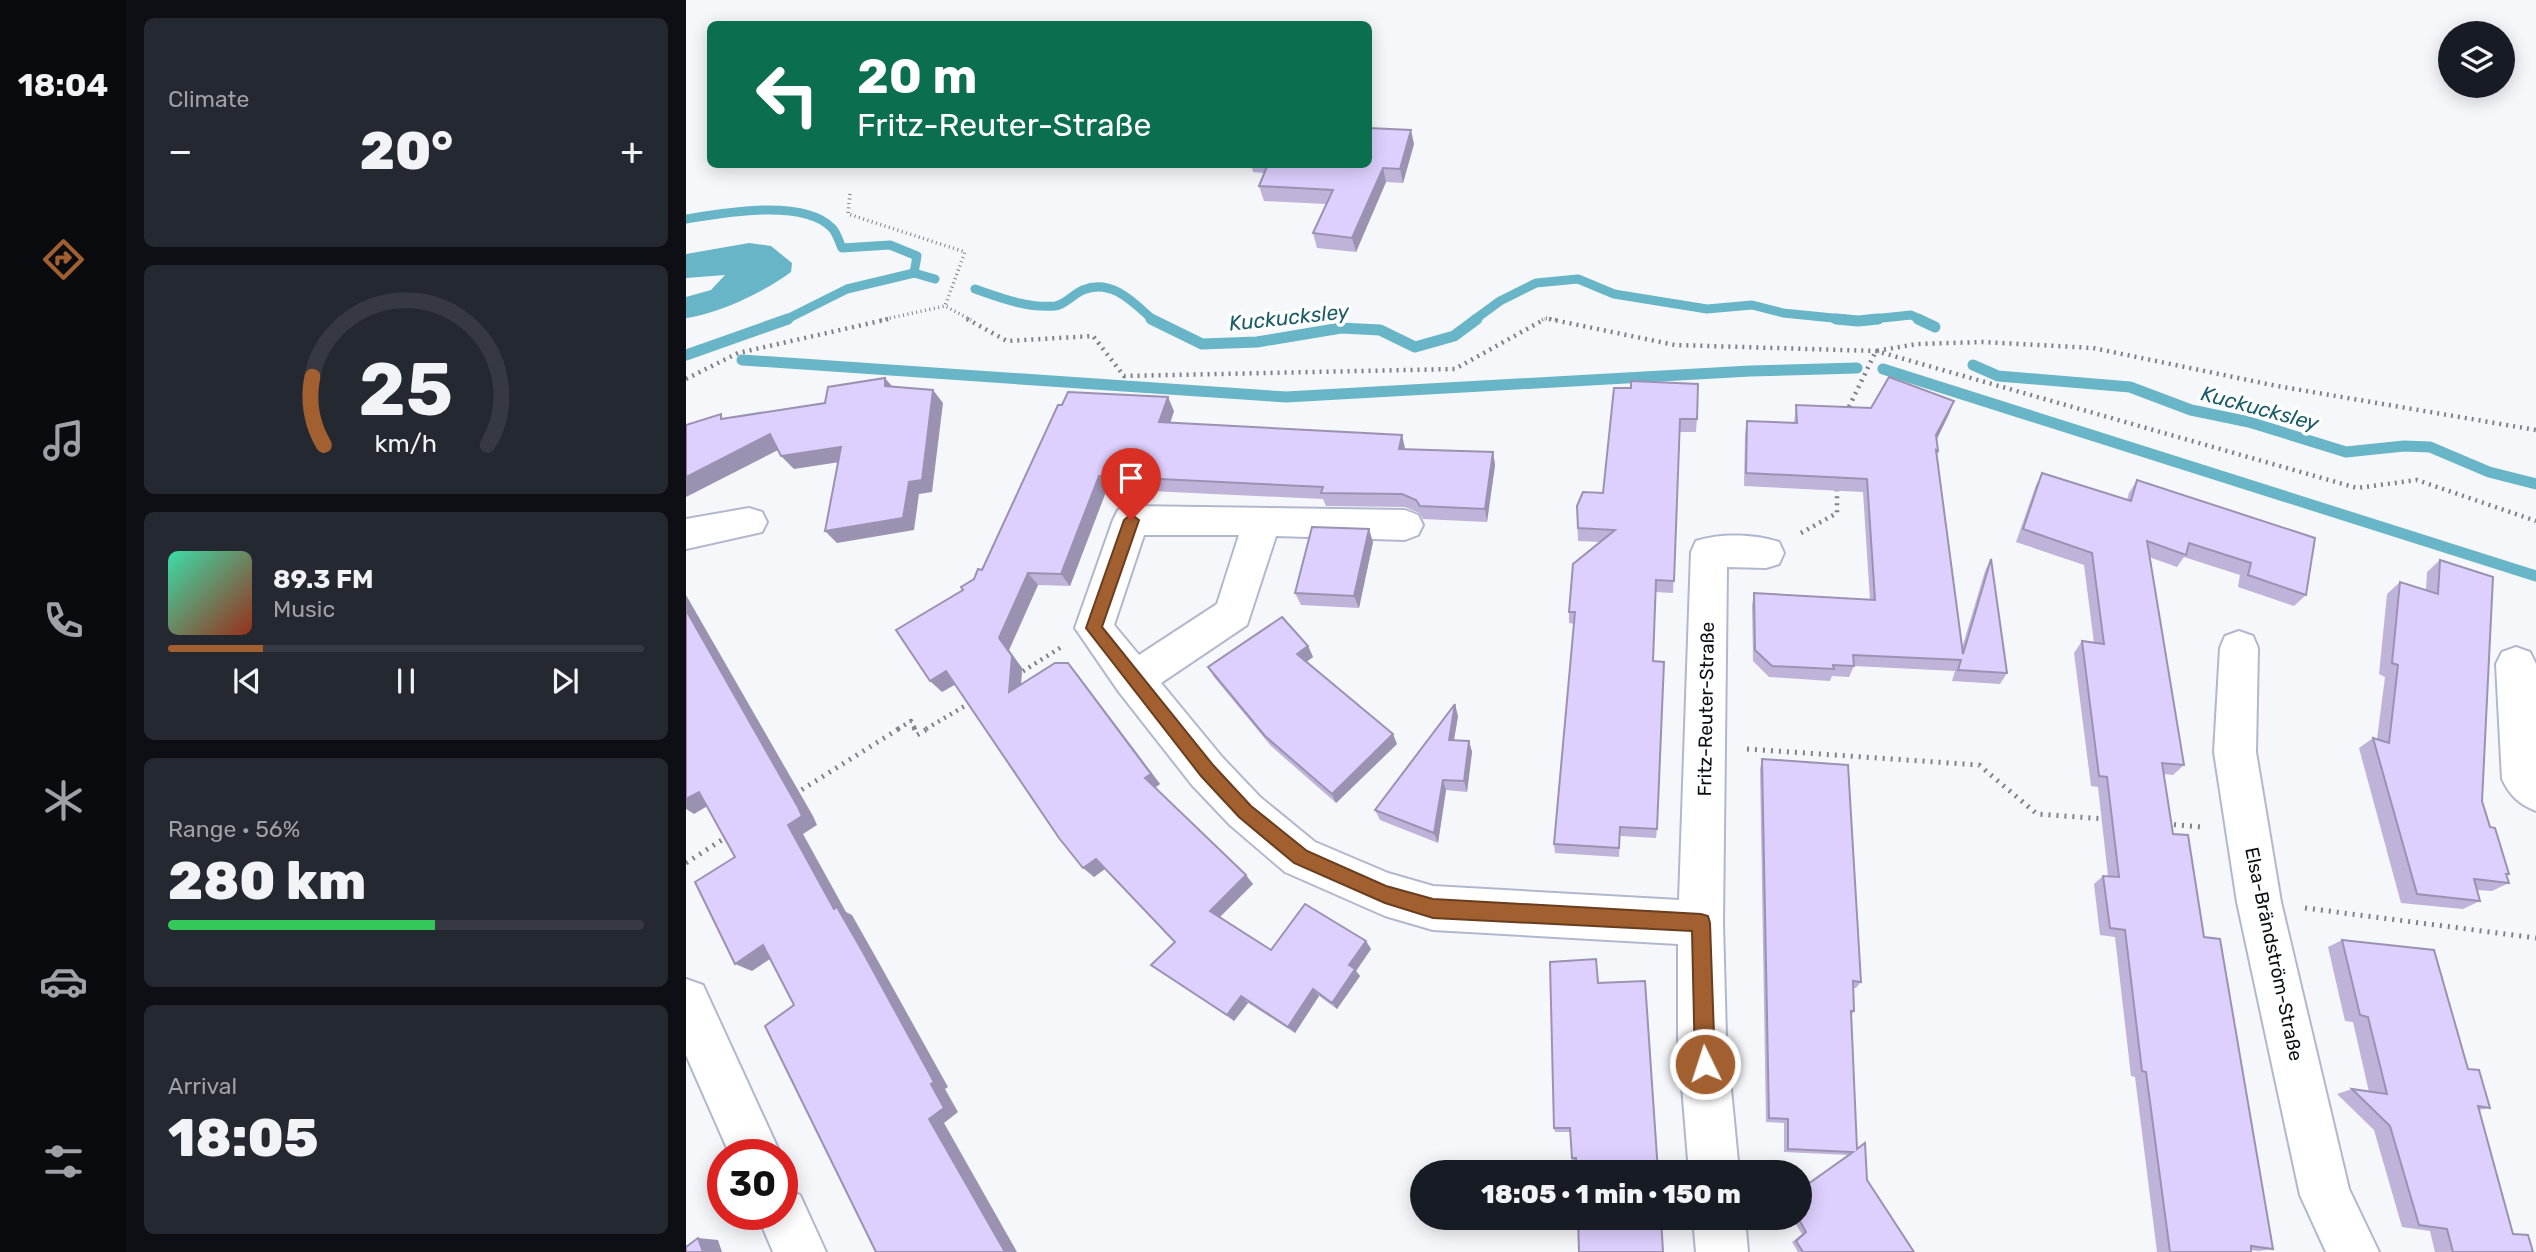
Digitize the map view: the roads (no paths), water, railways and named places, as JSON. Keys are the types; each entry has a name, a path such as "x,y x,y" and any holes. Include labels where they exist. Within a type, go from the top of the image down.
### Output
{"street":[{"path":"1405,525 1131,520 1094,628 1207,771 1245,811 1300,857 1385,894 1433,908 1701,923"},
{"path":"1133,680 1233,614 1262,521"},
{"path":"686,534 749,522"},
{"name":"Fritz-Reuter-Straße","path":"1713,1160 1702,1037 1701,923 1709,552 1766,553"},
{"name":"Elsa-Brändström-Straße","path":"2239,648 2235,752 2259,902 2325,1195 2353,1252"},
{"path":"2516,664 2523,779 2536,791"},
{"path":"686,1002 749,1139"},
{"path":"790,1230 800,1252"},
{"path":"1720,1230 1722,1252"}],"water":[{"path":"749,243 771,246 792,263 791,272 741,301 686,318 686,297 711,290 725,275 686,278 686,254"}],"waterway":[{"name":"Kuckucksley","path":"686,219 741,211 783,210 802,213 819,219 832,228 842,248 890,245 917,256 914,273"},
{"path":"785,320 847,289 914,273"},
{"name":"Kuckucksley","path":"914,273 935,279"},
{"name":"Kuckucksley","path":"1474,320 1500,301 1536,283 1578,279 1614,294 1707,309 1752,305 1783,313 1853,320"},
{"name":"Kuckucksley","path":"975,289 1014,302 1055,306 1083,290 1104,287 1122,294 1153,320"},
{"name":"Kuckucksley","path":"1863,320 1911,315 1922,320"},
{"path":"686,355 788,319"},
{"name":"Kuckucksley","path":"1153,320 1202,344 1257,342 1341,328 1380,330 1415,347 1454,336 1477,319"},
{"name":"Kuckucksley","path":"1836,319 1878,319"},
{"name":"Kuckucksley","path":"1918,319 1935,327"},
{"path":"742,360 1286,397 1750,371 1857,368"},
{"name":"Kuckucksley","path":"1973,365 1998,376 2130,387 2191,410 2249,422 2346,452 2404,446 2430,447 2489,472 2536,484"},
{"path":"1883,369 2536,576"}]}
